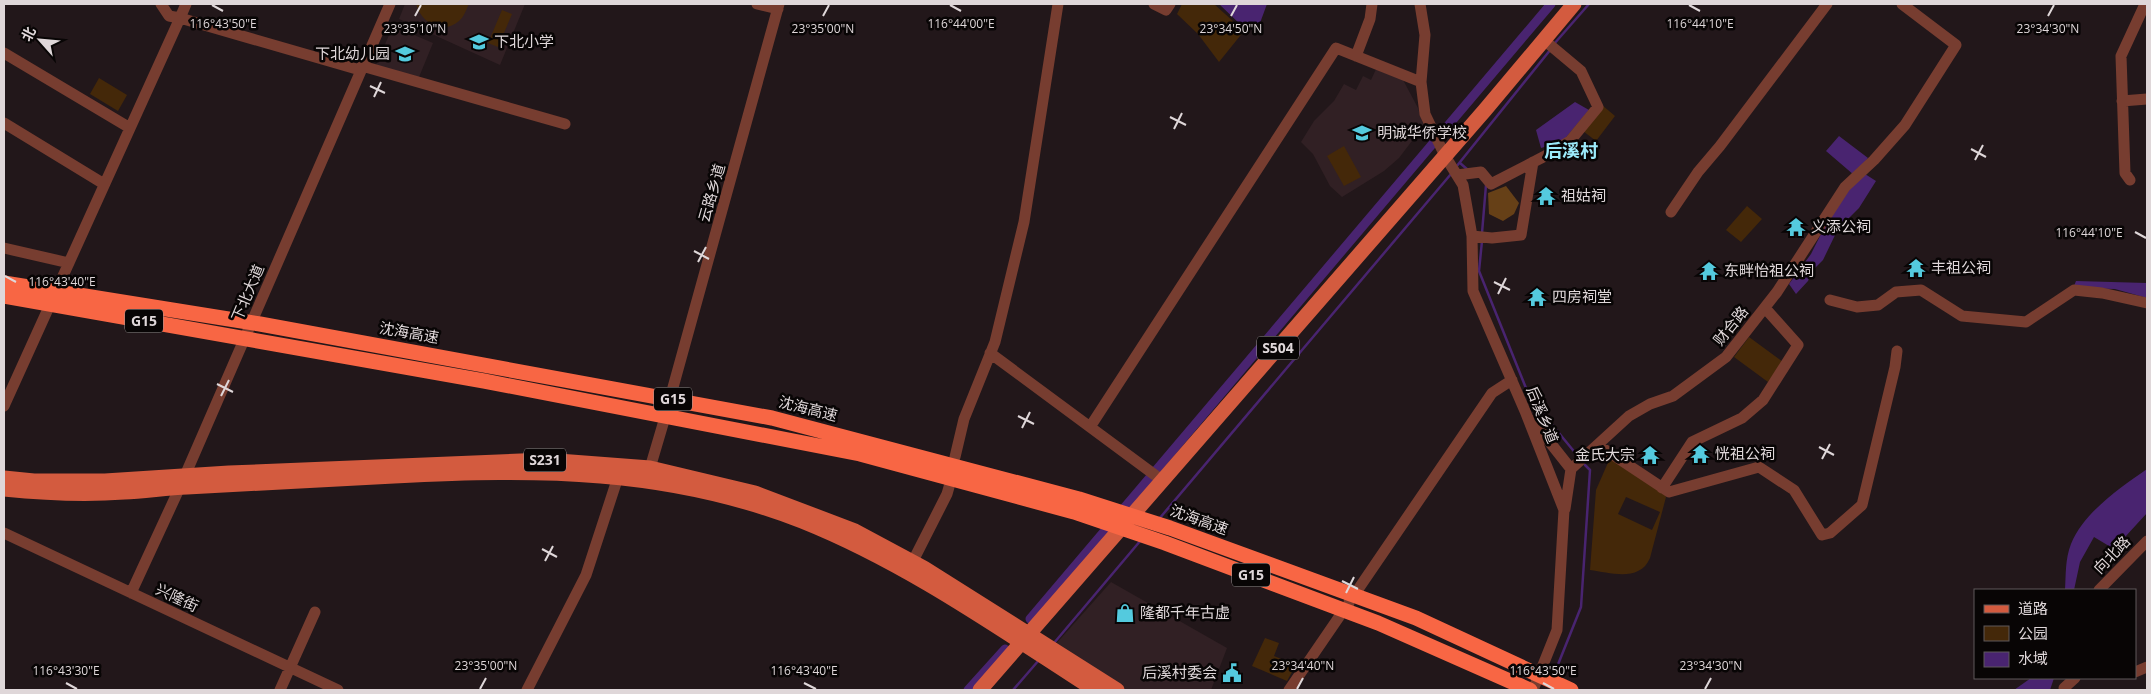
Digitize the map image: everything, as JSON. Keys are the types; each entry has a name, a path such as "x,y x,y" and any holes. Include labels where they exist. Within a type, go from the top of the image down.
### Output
{"highway":[{"name":"沈海高速","path":"4,283 25,293 74,301 260,324 772,418 1077,505 1416,618 1566,688"},
{"name":"沈海高速","path":"4,296 25,293"},
{"name":"沈海高速","path":"74,301 217,334 484,380 860,454 1077,505"},
{"name":"沈海高速","path":"1168,535 1532,690"}],"main road":[{"name":"S504","path":"980,690 1162,481 1457,167 1550,44 1574,4"},
{"name":"S231","path":"4,489 95,493 182,482 465,462 536,460 650,468 707,480 781,502 855,531 913,562 1025,639"},
{"name":"S231","path":"4,478 34,481 182,482 485,472 557,472 651,480 706,492 800,521 902,568 1046,652 1117,690"},
{"name":"S231","path":"1046,652 1095,690"}],"street":[{"path":"161,4 169,16 565,124"},
{"path":"4,406 186,4"},
{"name":"下北大道","path":"131,593 182,482 390,4"},
{"path":"758,4 778,6"},
{"path":"955,457 964,419 995,342 1024,222 1058,4"},
{"path":"1154,4 1166,10 1170,4"},
{"path":"1356,56 1370,19 1372,4"},
{"name":"后溪乡道","path":"1420,4 1425,35 1421,82 1425,114 1457,167 1479,237 1472,292 1512,380 1564,510 1557,630 1532,690"},
{"path":"1671,212 1698,172 1720,146 1827,4"},
{"name":"财合路","path":"1571,469 1629,416 1650,404 1673,396 1726,357 1777,292 1845,187 1874,160 1904,124 1956,45 1902,4"},
{"path":"2130,180 2125,173 2121,56 2145,4"},
{"name":"云路乡道","path":"672,391 778,6"},
{"path":"1457,167 1481,172 1491,184 1570,141 1598,107 1581,71 1550,44"},
{"path":"1090,427 1336,48 1421,82"},
{"path":"4,53 130,128"},
{"path":"2122,101 2147,99"},
{"path":"4,123 104,184"},
{"path":"1479,237 1521,235 1533,162"},
{"path":"4,248 69,263"},
{"path":"1830,300 1857,307 1878,305 1896,292 1921,290 1962,316 2026,322 2074,290 2102,293 2147,303"},
{"path":"1662,488 1692,442 1742,418 1764,400 1798,345 1765,308"},
{"path":"1598,445 1669,492 1759,467 1794,490 1822,535 1830,533 1862,505 1895,367 1897,351"},
{"path":"990,353 1162,481"},
{"path":"1359,588 1492,393 1512,380"},
{"path":"1525,411 1571,469 1564,510"},
{"path":"650,468 663,424"},
{"path":"527,690 586,575 618,477"},
{"path":"913,562 949,487"},
{"name":"兴隆街","path":"4,533 338,690"},
{"name":"向北路","path":"2100,589 2147,541"},
{"path":"280,690 315,612"},
{"path":"1289,690 1339,617"}],"shaded area":[{"name":"下北小学","path":"405,4 525,4 500,65 399,19"},
{"name":"下北幼儿园","path":"393,26 433,43 417,82 376,65"},
{"name":"明诚华侨学校","path":"1377,67 1402,78 1418,108 1424,125 1399,158 1384,171 1342,197 1330,186 1313,154 1301,142 1314,121 1334,101 1344,84 1356,90 1363,76 1371,80"},
{"path":"1506,186 1519,203 1514,214 1503,221 1489,214 1488,193"},
{"name":"隆都千年古虚","path":"1111,582 1227,648 1211,690 1127,690 1055,645"}],"green space":[{"path":"416,4 469,4 461,19 452,25 439,27 433,25 422,16"},
{"path":"1182,4 1214,4 1244,31 1219,62 1198,34 1177,14"},
{"path":"502,10 512,14 498,47 488,43"},
{"path":"99,78 127,95 118,111 90,94"},
{"path":"1602,105 1615,116 1596,141 1583,131"},
{"path":"1344,146 1361,177 1344,186 1327,156"},
{"path":"1747,206 1762,219 1741,242 1726,230"},
{"path":"1749,337 1783,362 1768,382 1734,357"},
{"path":"1610,458 1663,491 1666,497 1650,558 1645,566 1639,570 1632,573 1616,574 1590,570 1596,490","holes":["1626,497 1660,512 1652,530 1618,514"]},
{"path":"1265,638 1279,643 1274,656 1296,665 1287,681 1252,666"}],"water":[{"path":"1219,4 1267,4 1260,23 1251,27 1243,27"},
{"path":"1575,102 1589,110 1563,141 1541,148 1536,130"},
{"path":"1839,136 1868,158 1854,175 1826,151"},
{"path":"1865,174 1876,181 1859,208 1838,229 1823,260 1813,270 1808,281 1796,294 1789,284 1811,254 1847,191"},
{"path":"2076,281 2147,283 2147,298 2115,289 2076,288 2074,286"},
{"path":"2147,469 2147,513 2114,549 2094,537 2080,562 2074,589 2065,589 2068,555 2077,532 2094,511"},
{"path":"2030,679 2054,679 2050,690 2014,690"}],"waterway":[{"path":"1030,619 1551,4"},
{"path":"1554,44 1589,4"},
{"path":"1456,167 1551,49"},
{"path":"1460,163 1468,170"},
{"path":"1159,519 1451,174"},
{"path":"1482,233 1486,185"},
{"path":"1482,241 1479,271 1530,398 1577,455"},
{"path":"1553,677 1581,607 1590,470 1585,465"},
{"path":"1054,643 1141,540"},
{"path":"968,690 1005,649"},
{"path":"1013,690 1039,660"}],"place":[{"name":"下北小学","path":"479,42"},
{"name":"下北幼儿园","path":"405,54"},
{"name":"明诚华侨学校","path":"1362,133"},
{"name":"祖姑祠","path":"1546,196"},
{"name":"义添公祠","path":"1796,227"},
{"name":"丰祖公祠","path":"1916,268"},
{"name":"东畔怡祖公祠","path":"1709,271"},
{"name":"四房祠堂","path":"1537,297"},
{"name":"恍祖公祠","path":"1700,454"},
{"name":"金氏大宗","path":"1650,455"},
{"name":"隆都千年古虚","path":"1125,613"},
{"name":"后溪村委会","path":"1232,673"}],"district":[{"name":"后溪村","path":"1571,151"}]}
